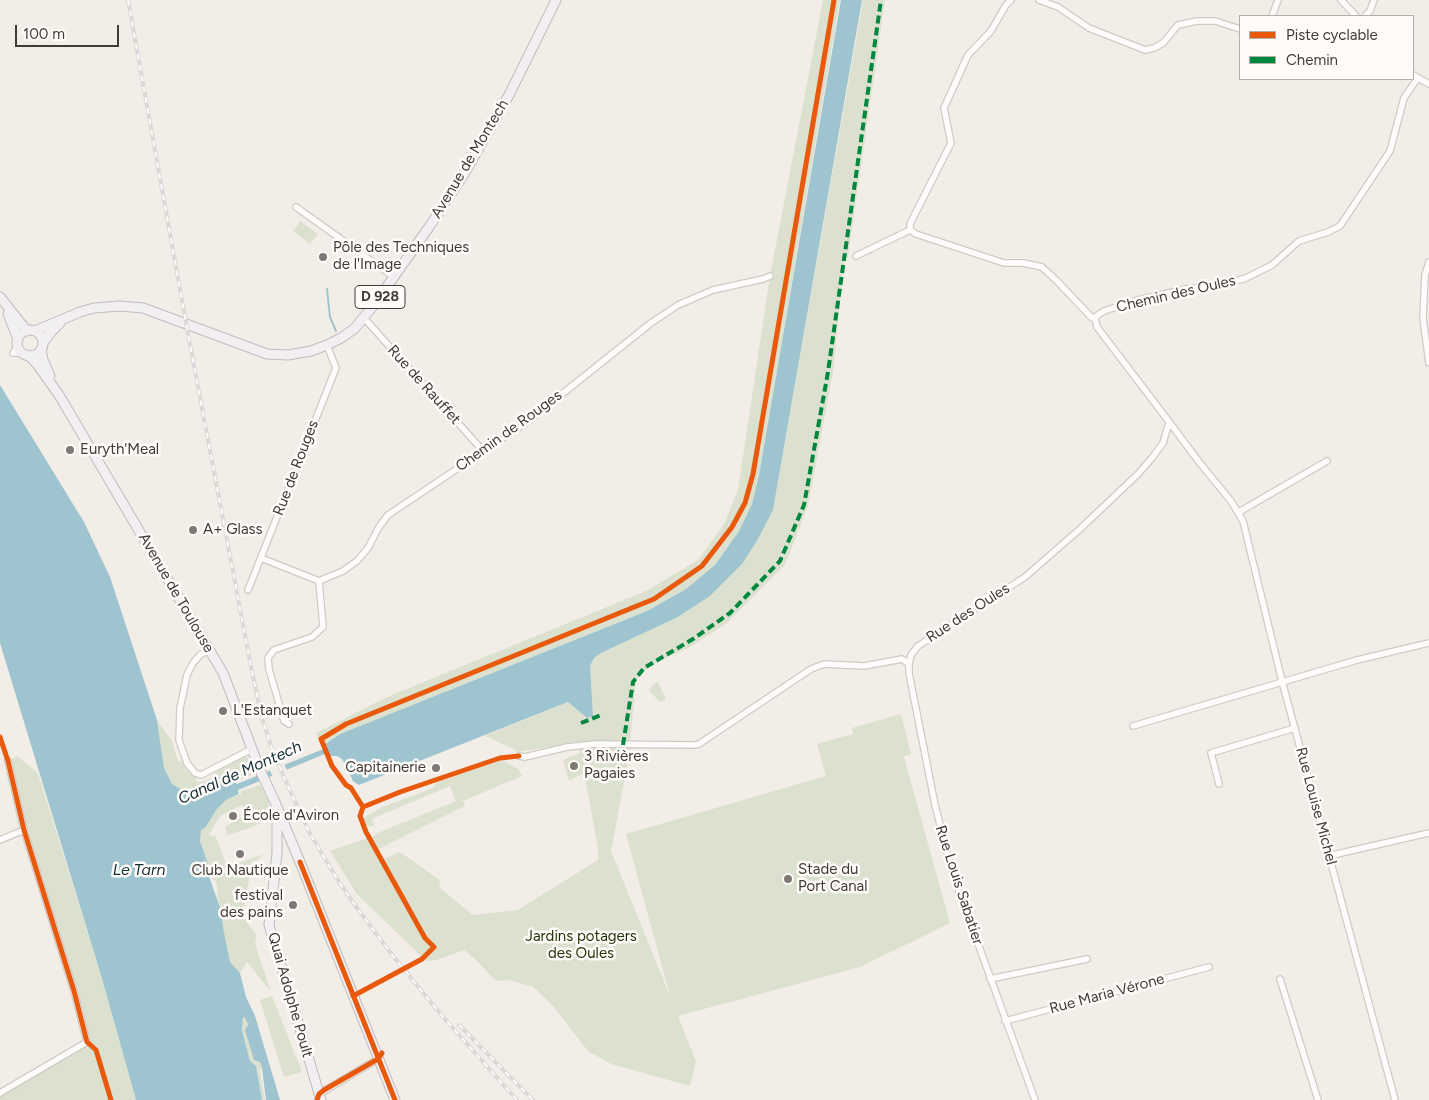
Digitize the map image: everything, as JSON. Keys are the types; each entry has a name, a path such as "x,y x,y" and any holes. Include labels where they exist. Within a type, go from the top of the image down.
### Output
{"main road":[{"name":"Avenue de Montech","path":"31,331 94,308 129,306 142,308 266,354 288,355 327,346 354,329 429,228 464,174 509,95 556,0"},
{"name":"Avenue de Toulouse","path":"1,300 31,331"},
{"name":"Avenue de Toulouse","path":"1,300 22,348 37,364 59,395 223,673 265,783 274,800"},
{"name":"Avenue de Montech","path":"42,346 50,332 66,318"},
{"path":"31,331 41,336 42,346 35,355 22,348 23,332 31,331"},
{"name":"Avenue de Toulouse","path":"42,346 43,360 59,395"},
{"path":"274,800 395,1100"},
{"name":"Quai Adolphe Poult","path":"274,800 278,821 269,924 320,1097"},
{"path":"276,860 282,852 293,852 300,862"}],"street":[{"path":"910,230 910,224 950,143 944,108 968,55 991,31 1011,0"},
{"path":"1039,0 1058,7 1088,28 1145,50 1163,43 1178,25 1197,20 1214,21 1239,29"},
{"path":"1272,15 1278,0"},
{"path":"1341,0 1355,15"},
{"path":"1366,15 1370,11 1374,0"},
{"path":"1415,77 1429,84"},
{"name":"Chemin des Oules","path":"1095,317 1104,311 1138,300 1186,289 1218,286 1246,278 1272,265 1299,241 1328,232 1340,226 1390,151 1404,98 1413,80"},
{"path":"296,206 394,277"},
{"path":"856,256 910,230"},
{"path":"910,230 916,234 1004,263 1023,263 1042,267 1079,306 1092,318 1095,317 1097,327 1170,423"},
{"path":"1429,262 1425,275 1423,318 1429,363"},
{"name":"Chemin de Rouges","path":"319,581 343,571 357,561 368,548 388,515 527,422 651,323 678,305 713,290 770,276"},
{"name":"Rue de Rauffet","path":"364,318 484,452"},
{"name":"Rue de Rouges","path":"248,590 336,368 327,346"},
{"name":"Rue Louise Michel","path":"1170,423 1239,512 1243,522 1328,856 1395,1100"},
{"name":"Rue des Oules","path":"909,664 911,655 918,646 1025,577 1080,529 1138,474 1152,458 1163,443 1170,423"},
{"path":"1239,512 1327,461"},
{"path":"261,558 319,581 323,627 312,637 274,650 268,658 269,669 284,721 289,724"},
{"path":"1133,726 1282,681 1357,660 1429,643"},
{"path":"209,650 200,655 193,663 187,675 180,708 180,740 187,763 195,773 201,774 252,749"},
{"path":"520,756 524,758 567,747 596,744 694,745 706,739 811,669 824,664 864,666 902,660 909,664"},
{"name":"Rue Louis Sabatier","path":"909,664 909,673 935,805 953,875 1035,1100"},
{"path":"1219,784 1211,753 1296,728"},
{"path":"0,1093 87,1042 74,991 24,830 8,761"},
{"path":"0,840 24,830"},
{"path":"1328,856 1429,834"},
{"path":"990,979 1087,959"},
{"name":"Rue Maria Vérone","path":"1005,1021 1209,967"},
{"path":"1280,979 1318,1100"},
{"path":"320,1097 378,1059"}],"green space":[{"path":"823,0 840,0 759,475 752,504 739,531 715,565 686,589 647,611 340,734 323,744 316,733 387,697 646,591 698,560 724,524 738,490 770,276"},
{"path":"863,0 885,0 848,256 844,260 833,372 808,506 785,565 727,623 690,647 651,665 636,680 630,743 570,744 517,752 485,736 568,702 587,718 593,716 590,666 594,658 678,617 710,596 742,564 757,541 773,510"},
{"path":"300,221 318,234 310,244 293,231"},
{"path":"658,682 666,699 660,702 649,691 653,684"},
{"name":"Jardins potagers des Oules","path":"901,714 911,754 904,757 950,923 860,967 678,1016 696,1061 690,1086 611,1064 588,1051 553,1006 533,987 509,980 496,981 464,950 437,960 426,961 356,893 330,851 376,835 456,801 450,786 372,819 374,826 364,824 363,818 380,808 433,788 436,783 502,760 518,769 522,776 463,801 465,806 379,849 384,859 400,852 441,881 439,887 473,915 518,910 598,860 598,848 584,773 569,781 563,760 580,753 579,746 631,745 611,851 670,996 626,834 826,776 817,744 853,734 852,728"},
{"path":"157,720 172,741 178,762 182,761 187,771 196,777 197,782 216,776 215,770 246,755 255,773 237,782 235,778 196,794 187,793 172,784 164,768"},
{"path":"17,756 38,773 103,982 136,1100 0,1100 0,1093 87,1042 24,830 8,761"},
{"path":"260,785 269,806 259,824 227,835 225,827 247,814 241,805 219,817 209,835 216,837 225,861 230,866 264,854 258,860 252,861 243,917 257,935 255,944 271,992 247,962 240,973 230,962 222,913 217,896 216,881 212,879 200,841 201,830 205,828 217,809 226,800 241,794 241,791"},
{"path":"272,996 302,1072 284,1077 260,1000"},
{"path":"243,1017 245,1018 262,1068 260,1071 265,1100 262,1100 256,1066 250,1061 242,1029"}],"water":[{"name":"Le Tarn","path":"841,0 862,0 773,510 757,541 742,564 710,596 678,617 594,658 590,666 593,716 587,718 568,702 359,785 353,781 342,759 337,756 329,756 327,753 238,790 239,794 226,800 217,809 205,828 201,830 200,841 209,867 206,868 222,913 230,962 240,973 280,1100 266,1100 262,1068 260,1062 254,1060 245,1030 248,1025 243,1017 242,1030 250,1061 256,1066 262,1100 136,1100 103,982 0,643 0,385 84,522 110,577 157,720 164,768 172,784 187,793 196,794 234,779 237,784 326,748 325,744 340,734 647,611 686,589 715,565 739,531 752,504 759,475"}],"pier":[{"path":"283,762 288,772 273,778 269,768"}],"waterway":[{"path":"327,289 330,317 336,331"}],"railway":[{"path":"128,0 188,334 252,672 262,718 273,752 309,832 357,908 443,1017 517,1100"},
{"path":"459,1025 533,1100"}],"marked path":[{"path":"623,745 633,682 644,668 693,639 730,613 780,561 804,505 828,372 881,0"},
{"path":"581,723 601,715"}],"cycle path":[{"path":"363,807 351,788 346,785 332,766 321,739 346,724 654,599 702,566 732,527 745,503 753,474 834,0"},
{"path":"0,737 8,761 24,830 74,991 87,1042 96,1050 111,1100"},
{"path":"353,996 422,959 434,947 425,938 366,832 360,816 363,807 400,792 500,758 519,756"},
{"path":"300,862 395,1100"},
{"path":"317,1100 319,1094 324,1090 378,1059 382,1053"}],"place":[{"name":"Pôle des Techniques de l'Image","path":"323,257"},
{"name":"Euryth'Meal","path":"70,450"},
{"name":"A+ Glass","path":"193,530"},
{"name":"L'Estanquet","path":"223,711"},
{"name":"3 Rivières Pagaies","path":"574,766"},
{"name":"Capitainerie","path":"436,768"},
{"name":"École d'Aviron","path":"233,816"},
{"name":"Club Nautique","path":"240,854"},
{"name":"Stade du Port Canal","path":"788,879"},
{"name":"festival des pains","path":"293,905"}],"water label":[{"name":"Canal de Montech","path":"240,773"}]}
